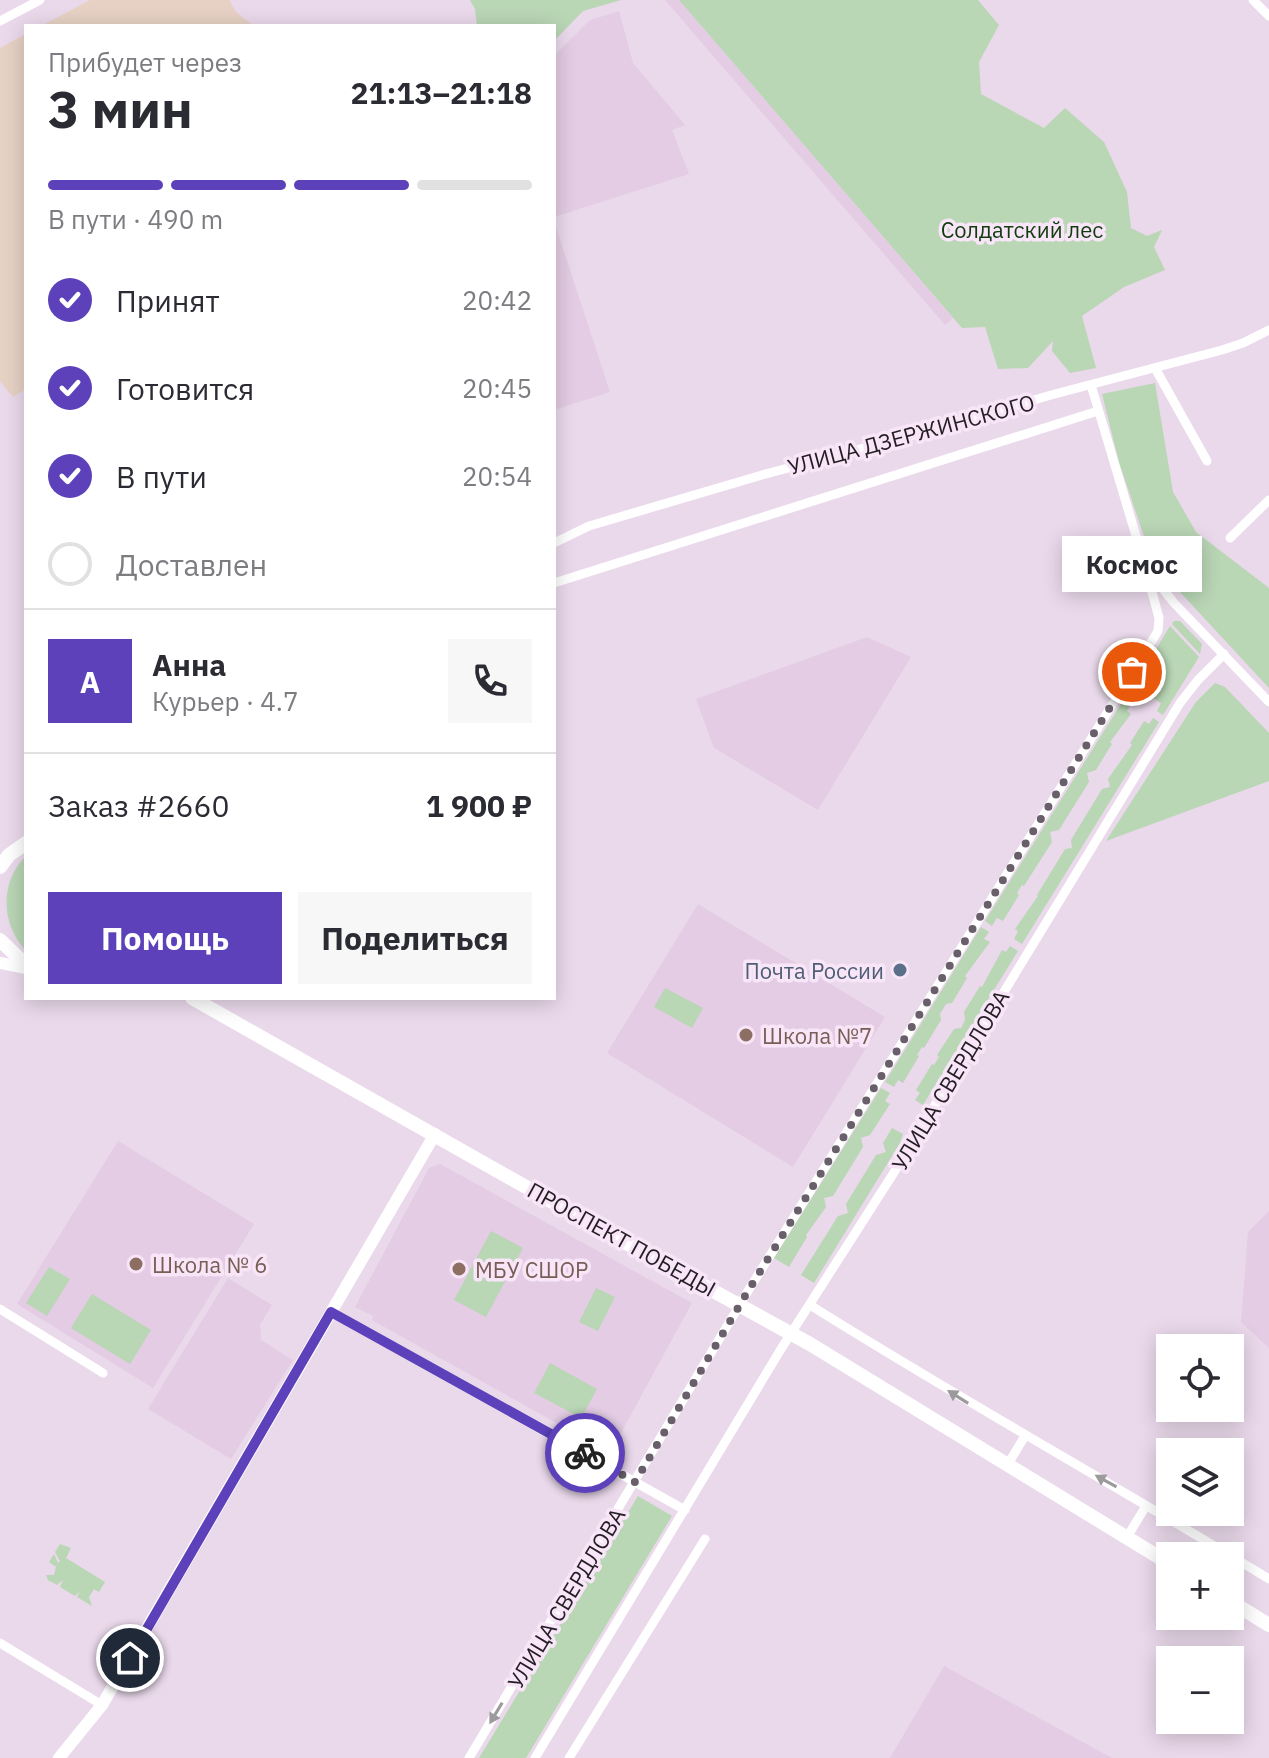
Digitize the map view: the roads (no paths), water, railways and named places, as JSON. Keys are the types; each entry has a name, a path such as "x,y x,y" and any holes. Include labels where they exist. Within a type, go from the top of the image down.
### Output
{"main road":[{"path":"0,849 24,843"},
{"path":"0,867 9,855 24,844"},
{"path":"0,940 24,965"},
{"path":"0,963 24,967"},
{"name":"ПРОСПЕКТ ПОБЕДЫ","path":"196,1000 791,1334 1156,1555"},
{"path":"59,1758 102,1705 435,1134"},
{"path":"1244,1610 1269,1625"}],"street":[{"path":"0,21 38,0"},
{"path":"1253,0 1269,16"},
{"name":"УЛИЦА ДЗЕРЖИНСКОГО","path":"556,542 589,526 733,483 1243,343 1269,330"},
{"path":"1155,368 1207,461"},
{"path":"1091,385 1145,566 1174,603 1269,702"},
{"name":"УЛИЦА ДЗЕРЖИНСКОГО","path":"556,582 1098,411"},
{"path":"1230,538 1269,500"},
{"name":"УЛИЦА СВЕРДЛОВА","path":"469,1758 739,1305 1158,631 1159,618 1145,566"},
{"name":"УЛИЦА СВЕРДЛОВА","path":"535,1758 791,1334 893,1174 1180,703 1224,654"},
{"path":"810,1305 1269,1579"},
{"path":"0,1309 103,1373"},
{"path":"331,1312 685,1510"},
{"path":"1008,1464 1025,1436"},
{"path":"1127,1537 1146,1506"},
{"path":"569,1758 705,1539"},
{"path":"0,1643 102,1705"}],"place":[{"name":"Космос","path":"1132,672"},
{"name":"Почта России","path":"900,970"},
{"name":"Школа №7","path":"746,1035"},
{"name":"Школа № 6","path":"136,1264"},
{"name":"МБУ СШОР","path":"459,1269"}],"park label":[{"name":"Солдатский лес","path":"1022,229"}]}
